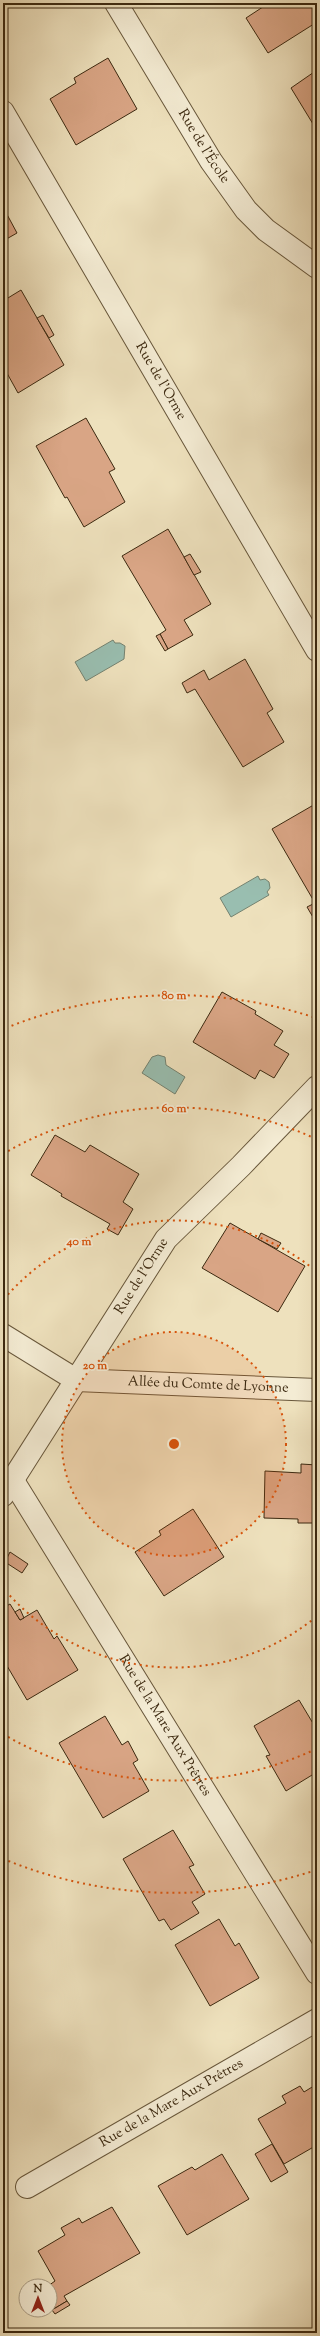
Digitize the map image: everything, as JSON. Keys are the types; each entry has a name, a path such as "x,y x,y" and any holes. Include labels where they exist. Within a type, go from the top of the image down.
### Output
{"street":[{"name":"Rue de l'École","path":"116,3 210,161 246,210 266,230 317,267"},
{"name":"Rue de l'Orme","path":"3,112 317,650"},
{"name":"Rue de l'Orme","path":"8,1487 166,1239 241,1166 317,1086"},
{"path":"3,1335 76,1380"},
{"name":"Allée du Comte de Lyonne","path":"76,1380 317,1390"},
{"name":"Rue de la Mare Aux Prêtres","path":"8,1487 317,1973"},
{"name":"Rue de la Mare Aux Prêtres","path":"27,2187 317,2020"}],"shaded area":[{"path":"113,640 115,643 120,643 125,646 124,659 86,681 75,662"},
{"path":"258,876 260,880 265,879 269,882 270,888 267,892 269,895 231,917 220,898"},
{"path":"158,1055 165,1057 166,1065 185,1077 175,1094 142,1073 152,1057"}],"building":[{"path":"269,3 317,3 317,22 268,53 246,18"},
{"path":"108,58 137,109 76,145 50,99 76,83 74,78"},
{"path":"317,70 317,121 313,124 291,88"},
{"path":"317,121 317,130 313,124"},
{"path":"3,207 17,233 3,241"},
{"path":"21,290 64,365 18,393 3,366 3,301"},
{"path":"43,315 54,335 49,338 37,318"},
{"path":"86,418 115,469 109,472 125,502 84,527 67,497 65,498 36,446"},
{"path":"168,529 211,604 184,620 193,635 168,649 160,634 166,630 122,556"},
{"path":"190,554 201,572 194,575 184,557"},
{"path":"160,634 168,649 165,651 156,636"},
{"path":"245,659 273,709 267,713 284,742 243,767 195,689 187,693 182,683 204,670 209,680"},
{"path":"317,803 317,924 307,907 315,903 272,829"},
{"path":"222,992 256,1011 255,1014 283,1031 274,1045 289,1054 274,1078 260,1070 255,1079 193,1042"},
{"path":"55,1135 85,1152 90,1145 139,1174 123,1202 133,1209 118,1235 107,1229 110,1224 61,1196 62,1194 31,1175"},
{"path":"230,1223 305,1266 278,1312 202,1268"},
{"path":"261,1233 281,1243 277,1249 258,1239"},
{"path":"301,1464 317,1465 317,1523 298,1523 298,1519 264,1518 265,1471 301,1473"},
{"path":"193,1509 224,1557 164,1596 135,1552 161,1535 159,1531"},
{"path":"10,1552 28,1564 22,1573 5,1562"},
{"path":"10,1604 20,1620 37,1610 54,1639 57,1636 78,1670 27,1700 3,1659 3,1608"},
{"path":"20,1609 24,1618 20,1620 15,1612"},
{"path":"299,1700 317,1730 317,1772 286,1791 266,1756 270,1755 254,1726"},
{"path":"105,1716 122,1745 128,1741 138,1760 133,1763 149,1791 103,1818 59,1743"},
{"path":"173,1830 194,1865 189,1867 205,1894 192,1902 199,1913 171,1930 164,1919 159,1921 123,1859"},
{"path":"219,1919 235,1946 239,1943 259,1978 210,2006 175,1945"},
{"path":"317,2084 317,2145 284,2164 258,2119 286,2103 282,2096 300,2086 304,2092"},
{"path":"272,2144 288,2172 271,2182 255,2154"},
{"path":"222,2154 249,2199 187,2235 158,2186 192,2167 195,2170"},
{"path":"112,2207 140,2253 64,2296 67,2301 58,2306 58,2278 53,2278 38,2251 65,2235 61,2228 79,2218 82,2223"},
{"path":"67,2301 70,2305 58,2312 58,2306"}]}
